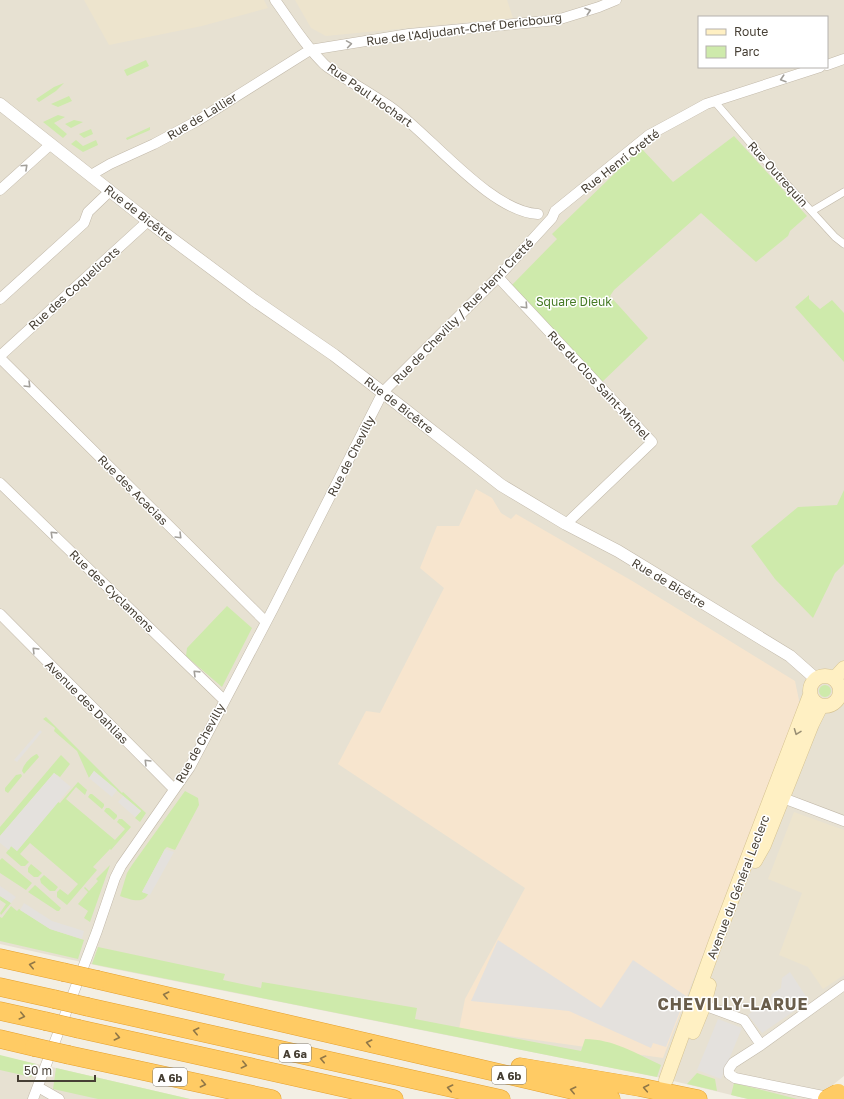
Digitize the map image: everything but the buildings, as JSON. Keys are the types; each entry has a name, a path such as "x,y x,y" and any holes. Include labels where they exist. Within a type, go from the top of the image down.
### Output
{"highway":[{"name":"A 6b","path":"0,958 611,1099"},
{"name":"A 6a","path":"0,987 501,1099"},
{"name":"A 6a","path":"0,1011 394,1099"},
{"name":"A 6b","path":"0,1039 272,1099"},
{"path":"406,1052 542,1070 698,1099"}],"main road":[{"path":"834,679 844,668"},
{"path":"827,676 834,679 839,686 841,699 829,706 821,706 814,702 810,695 811,686 816,679 827,676"},
{"name":"Avenue du Général Leclerc","path":"699,1003 810,695"},
{"path":"671,1080 720,946 748,875 764,845 812,724 821,706"}],"street":[{"name":"Rue Paul Hochart","path":"275,0 310,50 327,66 392,108 498,200 522,211 538,214"},
{"name":"Rue de l'Adjudant-Chef Dericbourg","path":"310,50 409,34 557,20 616,0"},
{"name":"Rue de Lallier","path":"91,175 197,121 310,50"},
{"path":"828,65 844,59"},
{"name":"Rue Henri Cretté","path":"543,229 552,218 555,211 649,135 706,104 817,68"},
{"name":"Rue Outrequin","path":"715,102 771,167 844,244"},
{"name":"Rue de Bicêtre","path":"0,105 148,221 254,300 383,392 501,485 566,524 618,551 790,656 816,679"},
{"path":"0,190 51,144"},
{"path":"0,299 84,223 88,212 110,191"},
{"path":"812,211 844,192"},
{"name":"Rue des Coquelicots","path":"0,357 148,221"},
{"name":"Rue de Chevilly / Rue Henri Cretté","path":"383,392 498,277 543,229"},
{"name":"Rue du Clos Saint-Michel","path":"498,277 652,442 566,524"},
{"name":"Rue des Acacias","path":"0,357 266,622"},
{"name":"Rue de Chevilly","path":"33,1099 115,878 127,856 190,767 266,622 383,392"},
{"name":"Rue des Cyclamens","path":"0,483 224,700"},
{"name":"Avenue des Dahlias","path":"0,614 174,790"},
{"path":"783,798 844,821"},
{"path":"837,1095 735,1078 730,1074 728,1069 733,1063 761,1045 844,985"},
{"path":"699,1003 744,1020 761,1045"},
{"path":"38,1087 59,1099"}],"shaded area":[{"path":"0,0 844,0 844,1076 820,1095 809,1099 748,1099 657,1077 104,967 0,944"},
{"path":"84,0 264,0 268,8 202,26 109,45"},
{"path":"295,0 507,0 513,18 326,36 311,28"},
{"path":"476,489 492,498 501,513 511,519 516,514 634,582 795,681 800,705 663,1058 459,1029 465,999 525,888 338,764 366,711 380,713 444,588 420,568 437,526 459,526"},
{"path":"40,730 42,732 17,762 14,760"},
{"path":"94,771 117,790 112,797 89,778"},
{"path":"54,773 71,787 17,851 11,846 9,850 0,843 0,836"},
{"path":"123,796 141,811 135,817 118,802"},
{"path":"794,812 844,830 844,975 823,989 808,967 779,955 802,893 768,879"},
{"path":"165,849 174,852 150,895 142,892"},
{"path":"0,886 16,897 11,903 0,896"},
{"path":"24,903 52,921 84,931 82,939 50,929 20,910"},
{"path":"498,940 601,1008 633,960 686,996 666,1047 653,1043 651,1048 569,1011 471,1001"},
{"path":"790,972 809,1001 762,1033 748,1015 762,1004 767,1006 772,994 781,988 782,978"},
{"path":"718,1019 742,1028 721,1079 697,1070"},
{"path":"0,1056 56,1068 190,1099 0,1099"}],"green space":[{"path":"146,60 149,66 127,76 124,70"},
{"path":"64,83 56,91 39,102 36,99 54,87"},
{"path":"69,96 72,101 58,107 51,104"},
{"path":"58,115 65,117 54,123 67,134 63,138 43,122"},
{"path":"74,120 83,122 71,128 65,124"},
{"path":"150,127 150,130 127,140 126,138"},
{"path":"91,129 93,134 84,138 79,134"},
{"name":"Square Dieuk","path":"734,136 807,216 790,231 788,236 756,262 701,213 614,290 610,296 648,338 601,383 511,286 557,239 552,234 641,148 673,182"},
{"path":"76,140 83,146 96,140 98,145 83,152 71,144"},
{"path":"809,295 809,299 820,309 832,300 844,313 844,362 795,307"},
{"path":"844,490 844,564 835,573 813,618 775,579 751,546 798,507 837,505"},
{"path":"227,606 252,628 222,687 186,656 187,648"},
{"path":"825,685 829,687 831,691 829,695 825,697 821,695 819,691 821,687"},
{"path":"46,717 122,793 123,792 146,813 140,822 135,818 141,811 94,771 89,778 77,751 54,731 55,728 43,719"},
{"path":"37,754 39,757 24,774 22,771 24,766"},
{"path":"61,755 70,764 60,777 54,773 0,836 0,827"},
{"path":"21,774 22,776 8,793 5,791 5,788 16,775"},
{"path":"78,782 87,790 85,795 76,787 66,799 115,840 125,829 117,822 119,819 122,819 131,827 111,850 110,849 93,867 97,870 67,905 57,897 57,892 60,889 68,895 78,884 30,843 20,854 29,862 25,866 21,866 6,853 11,846 17,851 58,802 60,803"},
{"path":"185,791 198,798 199,805 175,850 167,847 165,849 142,892 148,894 143,899 139,900 131,900 120,896 127,873"},
{"path":"90,794 104,804 102,809 88,797"},
{"path":"106,808 109,808 117,815 114,820 104,811"},
{"path":"2,858 32,883 26,890 0,873 0,860"},
{"path":"31,864 42,873 38,877 34,877 28,872 28,868"},
{"path":"110,865 90,922 84,918 88,911 78,904 88,892 84,888 85,887 89,891 98,881 96,879"},
{"path":"44,875 58,887 55,891 50,891 41,883 40,879"},
{"path":"35,885 61,908 59,911 28,892"},
{"path":"0,896 11,903 1,915 0,913 6,904 0,900"},
{"path":"11,906 17,911 19,909 50,929 84,940 78,959 0,941 0,917 2,918"},
{"path":"98,947 225,974 223,980 261,988 262,982 417,1008 415,1019 581,1051 585,1039 605,1041 661,1065 657,1077 92,964"},
{"path":"0,1055 36,1064 31,1077 0,1070"},
{"path":"56,1068 190,1099 98,1099 53,1089"},
{"path":"697,1073 715,1079 717,1091 687,1084"},
{"path":"734,1083 797,1099 748,1099 731,1095"}],"tunnel":[{"path":"668,1099 675,1081"}],"district":[{"name":"CHEVILLY-LARUE","path":"733,1004"}]}
